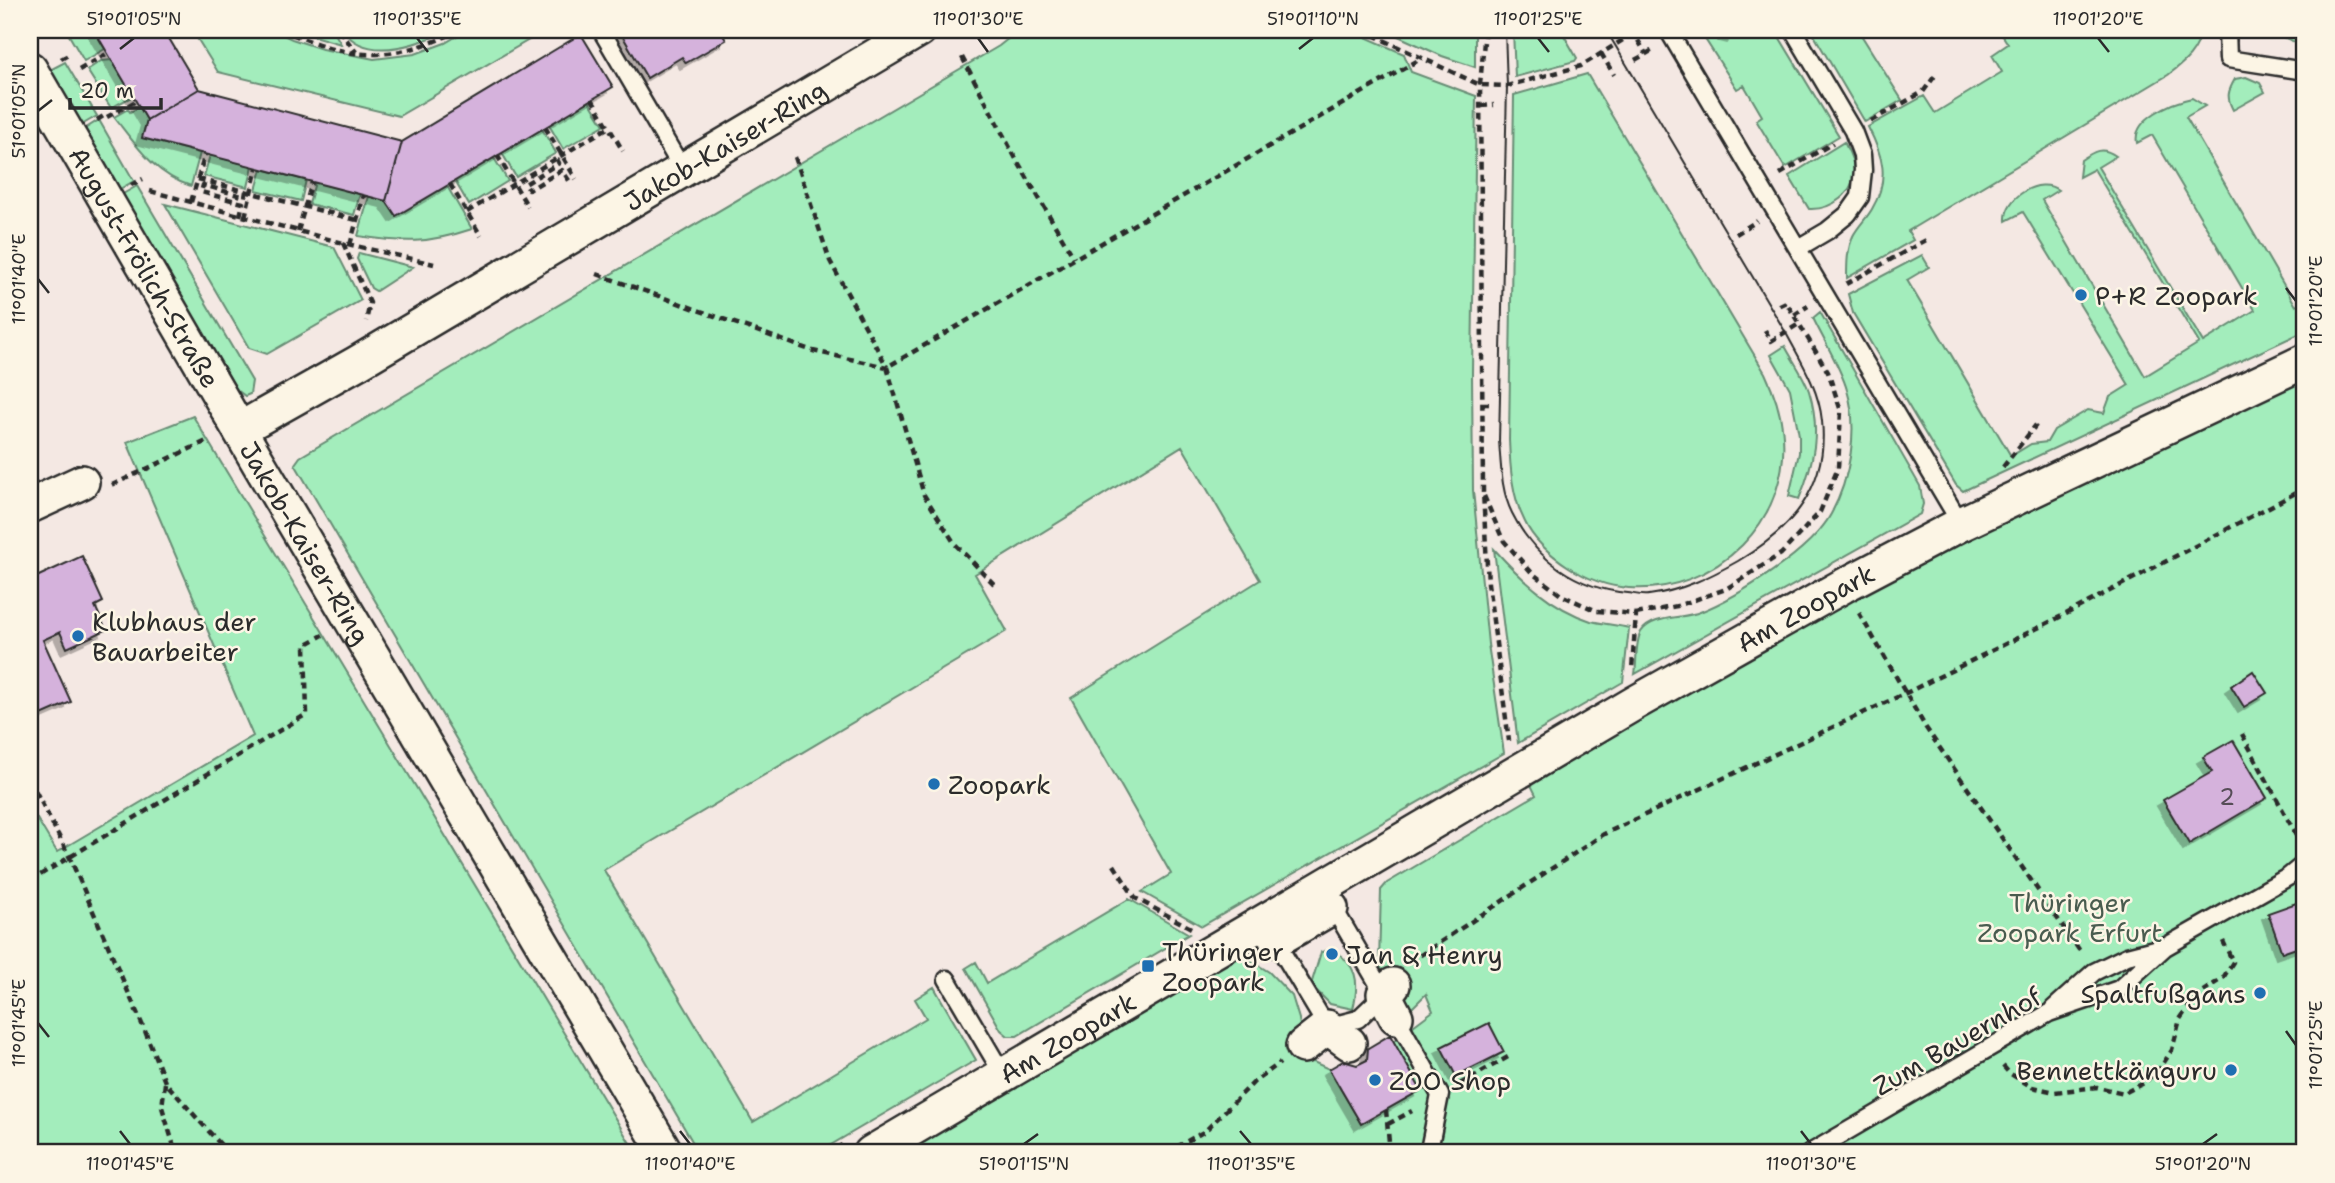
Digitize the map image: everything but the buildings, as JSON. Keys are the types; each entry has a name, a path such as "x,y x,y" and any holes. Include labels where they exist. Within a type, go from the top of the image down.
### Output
{"street":[{"name":"Jakob-Kaiser-Ring","path":"666,1153 240,429 357,363 919,30"},
{"name":"August-Frölich-Straße","path":"30,69 240,429"},
{"name":"Am Zoopark","path":"871,1153 1327,897 1517,773 1843,586 1961,524 2305,361"},
{"path":"30,506 82,482"},
{"name":"Am Zoopark","path":"1327,897 1381,877"}],"lane":[{"path":"601,30 682,170"},
{"path":"1668,30 1961,524"},
{"path":"1793,30 1853,131 1862,155 1860,197 1848,214 1827,231 1798,248"},
{"path":"2227,30 2228,59 2305,71"},
{"name":"Zum Bauernhof","path":"1810,1153 2049,1013 2119,989 2165,947 2288,877 2305,863"},
{"path":"1327,897 1391,999 1440,1095 1430,1145 1436,1153"},
{"path":"1269,930 1326,1039 1391,999"},
{"path":"2049,1013 2094,972 2126,956 2165,947"},
{"path":"947,979 1004,1076"}],"path":[{"path":"281,30 318,44 356,53 405,49 440,41 459,30"},
{"path":"339,30 356,53"},
{"path":"1362,30 1480,86 1507,86 1581,66 1633,32 1646,54"},
{"path":"1485,30 1480,86 1483,492 1488,583 1511,756 1517,773"},
{"path":"79,70 108,53"},
{"path":"1601,53 1614,75"},
{"path":"962,57 1015,157 1074,258"},
{"path":"597,274 813,351 887,367 1422,58"},
{"path":"1736,233 1794,198 1779,174 1923,92 1937,74"},
{"path":"592,99 623,151"},
{"path":"107,117 136,101"},
{"path":"1481,106 1494,105"},
{"path":"545,127 559,157 576,179"},
{"path":"467,212 609,127"},
{"path":"191,202 205,154"},
{"path":"497,155 528,208"},
{"path":"559,157 559,163 525,184 529,190 562,170 570,183"},
{"path":"795,157 830,261 887,367 924,495 955,544 994,584"},
{"path":"242,216 257,168"},
{"path":"198,179 357,220"},
{"path":"298,231 312,182"},
{"path":"450,184 481,236"},
{"path":"242,216 243,203 201,192 203,185 245,197 248,192"},
{"path":"150,191 343,243 434,264"},
{"path":"351,245 364,195"},
{"path":"1794,315 1928,239"},
{"path":"343,243 370,303 357,363"},
{"path":"1483,492 1503,540 1531,573 1561,595 1597,611 1636,614 1677,607 1726,589 1781,554 1821,512 1838,468 1841,411 1828,372 1786,302 1778,306"},
{"path":"1765,330 1772,341 1799,324"},
{"path":"1482,404 1492,404"},
{"path":"1996,477 2036,425"},
{"path":"82,482 88,496 216,437 240,429"},
{"path":"1391,999 1410,962 1604,834 1906,693 2066,614 2305,488"},
{"path":"1843,586 1926,728 2094,972"},
{"path":"1635,703 1630,686 1636,614"},
{"path":"30,881 307,714 305,645 351,619"},
{"path":"2242,734 2305,852"},
{"path":"30,780 70,858 165,1082 228,1153"},
{"path":"1114,865 1135,898 1201,934"},
{"path":"1989,1049 2009,1073 2032,1087 2055,1092 2097,1087 2124,1093 2144,1083 2161,1068 2172,1050 2180,1019 2197,995 2223,978 2233,962 2214,917"},
{"path":"1166,1153 1205,1132 1254,1082 1326,1039"},
{"path":"165,1082 162,1107 176,1153"},
{"path":"1386,1110 1390,1153"}],"green space":[{"path":"66,30 94,30 105,49 84,61"},
{"path":"192,30 273,30 322,49 374,59 415,54 445,43 467,30 546,30 399,116 218,72"},
{"path":"293,30 333,30 341,44"},
{"path":"343,30 449,30 409,45 379,49 353,40"},
{"path":"1019,30 1350,30 1404,54 1411,72 1476,96 1473,490 1488,644 1504,753 1202,926 1142,892 1171,874 1071,698 1260,580 1182,446 975,574 1007,631 604,870 753,1122 926,1018 915,999 934,987 976,1060 817,1153 699,1153 295,464 300,457 999,46"},
{"path":"1385,30 1475,30 1475,67 1442,56"},
{"path":"1513,30 1561,30 1577,58 1575,61 1515,77"},
{"path":"1713,30 1775,30 1839,136 1785,168 1756,120 1762,116 1744,85 1737,89 1703,36"},
{"path":"1811,30 1858,30 1902,100 1865,122"},
{"path":"1999,30 2201,30 2194,50 2168,75 1908,231 1913,240 1847,278 1851,241 1878,198 1883,177 1881,158 1868,127 1924,96 1935,113 2002,72 1992,55 2008,44"},
{"path":"2267,30 2305,30 2305,56 2300,54 2304,46"},
{"path":"112,60 133,96 111,108 87,70 101,61"},
{"path":"65,62 97,116 80,126 48,71"},
{"path":"1587,74 1765,373 1776,402 1782,430 1783,460 1780,475 1776,491 1762,520 1742,545 1718,565 1690,579 1660,587 1629,588 1598,581 1563,563 1533,536 1517,502 1512,482 1509,440 1514,95"},
{"path":"2246,77 2260,83 2265,92 2233,110 2229,101 2231,87 2235,79"},
{"path":"2192,98 2205,106 2186,117 2296,306 2305,301 2305,331 1963,491 1956,485 1853,313 1848,294 1922,255 1929,267 1907,280 2011,456 2031,444 2047,442 2054,430 2088,410 2104,413 2110,397 2129,385 2023,212 2006,221 2007,212 2017,197 2033,187 2051,186 2058,190 2042,200 2145,376 2199,343 2094,169 2079,177 2081,160 2090,154 2102,150 2116,156 2098,167 2203,342 2255,310 2152,135 2137,143 2137,134 2147,119 2174,103"},
{"path":"589,101 604,125 563,149 549,125"},
{"path":"140,107 147,120 142,138 200,153 191,186 167,175 157,167 114,117 128,109 130,112"},
{"path":"99,120 134,181 118,190 83,130"},
{"path":"542,129 556,153 516,177 502,153"},
{"path":"1844,142 1854,166 1850,186 1840,199 1833,203 1809,209 1789,176"},
{"path":"210,155 253,166 248,187 204,176"},
{"path":"494,158 508,181 469,205 455,181"},
{"path":"262,169 306,180 301,201 256,190"},
{"path":"315,182 360,194 354,215 309,204"},
{"path":"137,186 252,381 250,394 245,396 237,390 121,195"},
{"path":"447,186 472,229 415,241 358,236 369,196 386,201 396,216"},
{"path":"165,204 334,247 361,300 267,354 249,348"},
{"path":"359,253 413,267 376,291 371,288 357,259"},
{"path":"1820,312 1920,486 1923,504 1920,514 1635,674 1638,641 1646,627 1660,620 1700,612 1753,584 1808,542 1831,514 1848,470 1852,421 1851,405 1844,381 1813,318"},
{"path":"1785,346 1807,385 1815,419 1812,459 1799,499 1789,496 1799,453 1799,435 1790,389 1771,355"},
{"name":"Thüringer Zoopark Erfurt","path":"2305,375 2305,1153 903,1153 1244,948 1242,955 1269,972 1292,996 1303,1046 1311,1061 1329,1069 1361,1124 1421,1090 1393,1041 1433,1011 1426,994 1410,1010 1384,976 1379,963 1381,890 1387,883 1536,795 1530,783 1885,579"},
{"path":"193,416 636,1153 30,1153 30,807 57,852 253,736 127,442"},
{"path":"1494,549 1526,582 1563,608 1591,621 1629,628 1623,682 1518,743"},
{"path":"1129,899 1189,934 1017,1036 1008,1036 1001,1030 966,968 976,962 987,983"},
{"path":"1332,949 1347,961 1354,974 1356,990 1353,1009 1330,1004 1311,985 1321,952"}],"tram line":[{"path":"1505,30 1507,86 1499,441 1506,496 1521,529 1545,557 1560,569 1592,585 1646,595 1684,587 1717,572 1757,549 1790,520 1812,486 1819,466 1823,445 1822,421 1813,386 1786,333 1606,30"}],"place":[{"name":"P+R Zoopark","path":"2081,295"},
{"name":"Klubhaus der Bauarbeiter","path":"78,636"},
{"name":"Zoopark","path":"934,784"},
{"name":"Jan & Henry","path":"1332,954"},
{"name":"Thüringer Zoopark","path":"1148,966"},
{"name":"Spaltfußgans","path":"2260,993"},
{"name":"Bennettkänguru","path":"2231,1070"},
{"name":"ZOO Shop","path":"1375,1080"}]}
